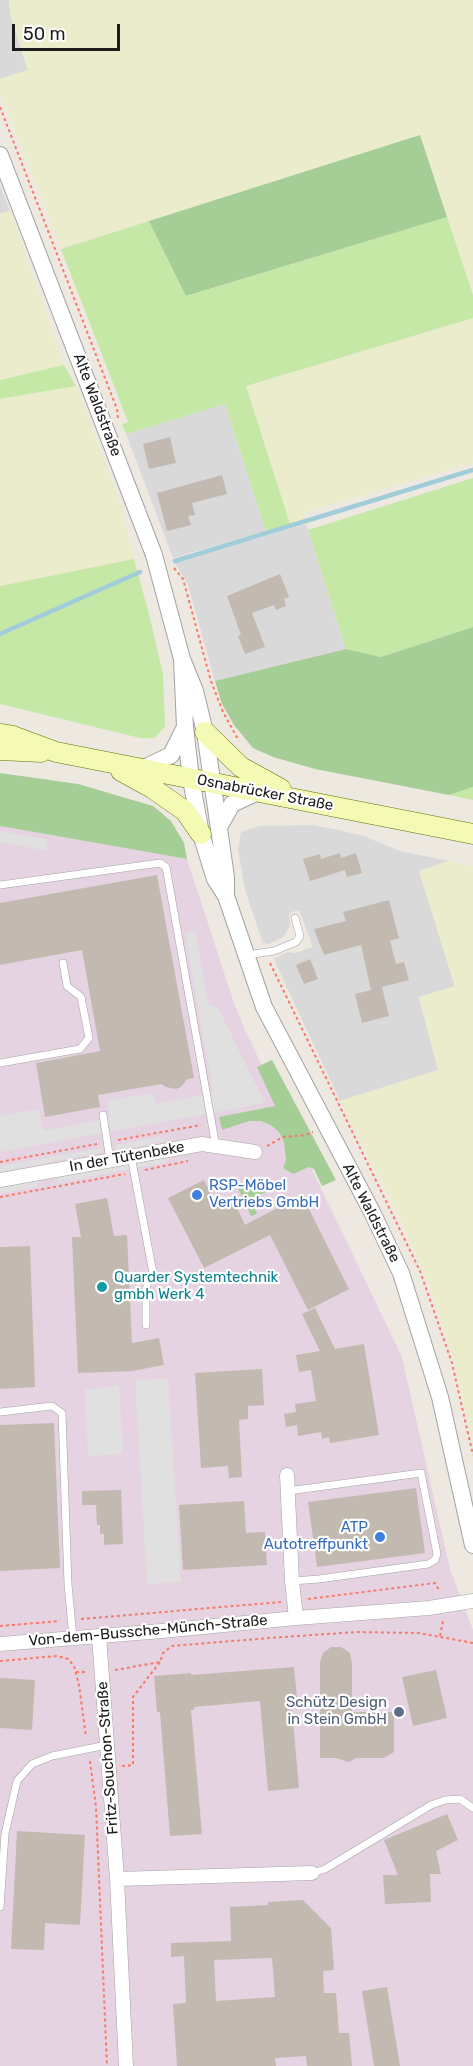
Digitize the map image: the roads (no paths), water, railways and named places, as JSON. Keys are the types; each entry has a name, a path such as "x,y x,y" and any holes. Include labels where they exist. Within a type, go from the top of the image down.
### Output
{"main road":[{"path":"205,732 241,767 299,799"},
{"name":"Osnabrücker Straße","path":"0,734 13,736 56,752"},
{"name":"Osnabrücker Straße","path":"0,750 56,752 473,834"},
{"path":"102,761 152,788 210,831"}],"street":[{"name":"Alte Waldstraße","path":"0,154 158,567 182,659 195,691 205,732 211,782 210,831 215,879 226,896 264,1007 372,1212 401,1273 440,1397 473,1545"},
{"name":"Alte Waldstraße","path":"182,659 185,728 191,779 210,831"},
{"name":"Alte Waldstraße","path":"142,769 171,755 185,728"},
{"path":"210,831 232,804 260,791"},
{"name":"In der Tütenbeke","path":"0,1180 202,1144 255,1152"},
{"path":"287,1475 296,1618"},
{"name":"Von-dem-Bussche-Münch-Straße","path":"0,1644 444,1607 473,1601"},
{"name":"Fritz-Souchon-Straße","path":"99,1636 117,1879 126,2066"},
{"path":"117,1879 312,1873"}],"lane":[{"path":"0,885 160,863 166,867 216,1147"},
{"path":"246,955 274,951 296,942 300,936 295,918"},
{"path":"0,1063 80,1049 89,1038 81,997 67,986 63,963"},
{"path":"103,1115 110,1160"},
{"path":"131,1156 153,1273 148,1280 146,1291 146,1325"},
{"path":"0,1412 52,1406 62,1413 68,1584 73,1638"},
{"path":"288,1491 421,1473 437,1554 435,1560 428,1564 292,1581"},
{"path":"0,1907 5,1834 17,1780 32,1764 52,1755 107,1745"},
{"path":"312,1873 325,1869 438,1802 453,1798 460,1799 473,1808"}],"waterway":[{"path":"175,561 473,470"},
{"path":"0,634 140,572"}],"place":[{"name":"RSP-Möbel Vertriebs GmbH","path":"197,1195"},
{"name":"Quarder Systemtechnik gmbh Werk 4","path":"102,1287"},
{"name":"ATP Autotreffpunkt","path":"380,1537"},
{"name":"Schütz Design in Stein GmbH","path":"399,1712"}]}
